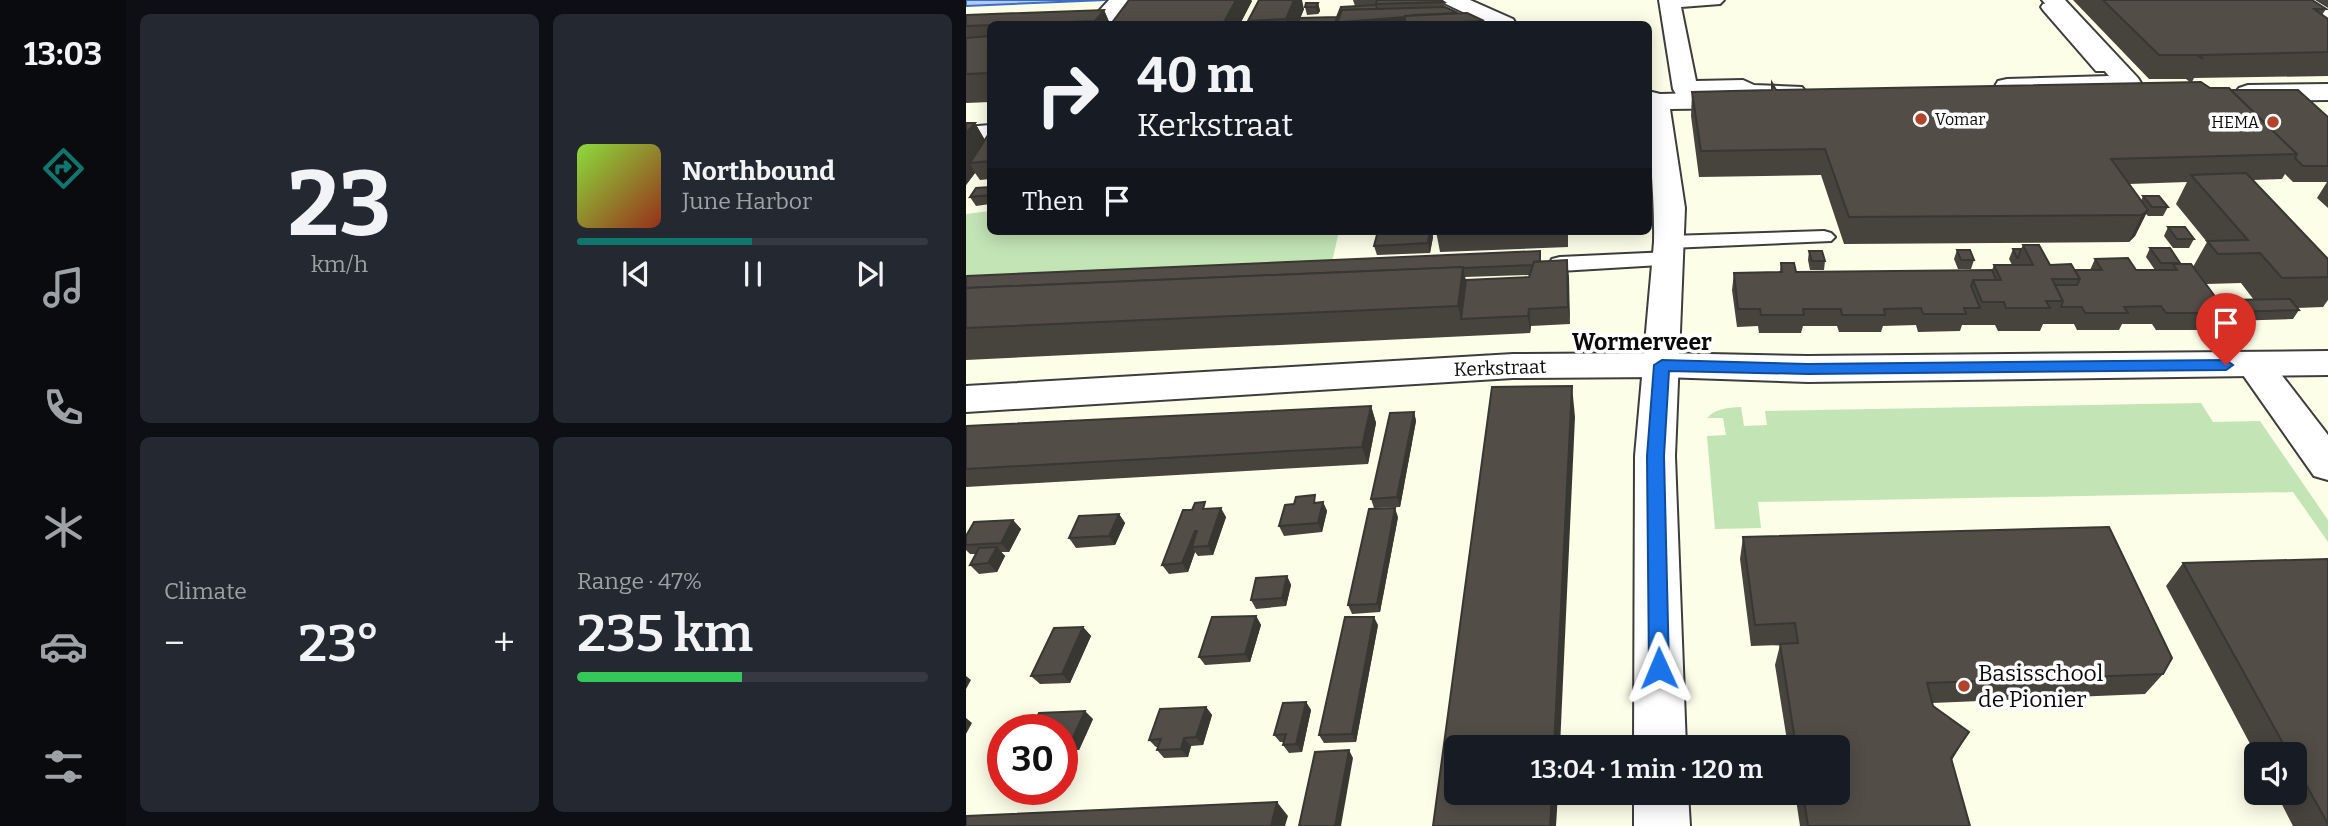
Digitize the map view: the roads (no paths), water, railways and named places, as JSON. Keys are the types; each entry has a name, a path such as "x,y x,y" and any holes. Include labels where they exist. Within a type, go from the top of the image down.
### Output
{"street":[{"path":"1453,0 1498,21"},
{"path":"1660,735 1656,456 1670,208 1652,100 1698,101 1818,95 1745,93 1743,87 1685,89 1669,1 1713,0"},
{"path":"2300,0 2328,18"},
{"path":"1101,21 1116,3"},
{"path":"1983,91 2130,90 2129,83 2050,3"},
{"path":"2226,93 2328,92"},
{"path":"966,135 987,133"},
{"name":"Kerkstraat","path":"966,399 1513,366 1662,365 1808,369 2328,363"},
{"path":"2254,365 2328,464"},
{"path":"1661,805 1662,826"}],"lane":[{"path":"1560,264 1824,237"}],"water":[{"path":"966,0 1106,0 966,6"}],"place":[{"name":"Vomar","path":"1921,119"},
{"name":"HEMA","path":"2273,122"},
{"name":"Basisschool de Pionier","path":"1964,686"}],"district":[{"name":"Wormerveer","path":"1642,342"}]}
